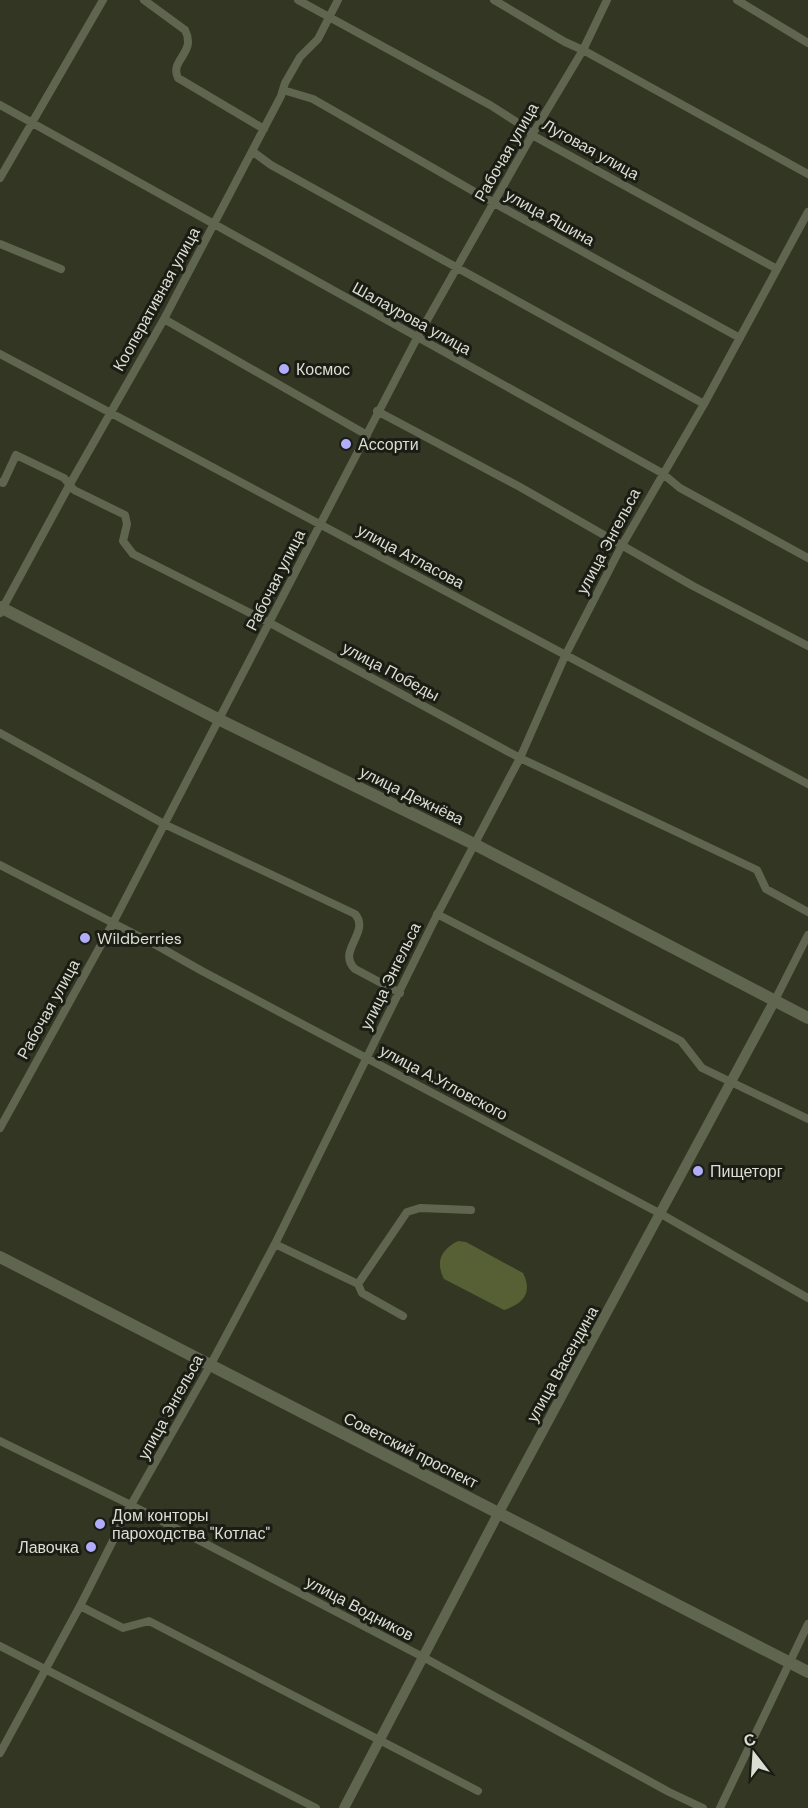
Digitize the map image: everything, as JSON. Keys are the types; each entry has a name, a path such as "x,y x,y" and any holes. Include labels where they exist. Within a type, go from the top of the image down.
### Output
{"main road":[{"name":"улица Дежнёва","path":"1,610 474,844 808,1018"},
{"name":"Советский проспект","path":"0,1257 808,1672"}],"street":[{"path":"0,178 103,0"},
{"path":"144,0 185,30 187,34 188,47 176,67 175,73 178,78 264,129"},
{"name":"Луговая улица","path":"298,0 490,105 526,128 532,135 777,269"},
{"name":"Кооперативная улица","path":"1,610 164,319 300,57 318,39 338,0"},
{"path":"494,0 565,42 808,174"},
{"name":"Рабочая улица","path":"0,1128 113,923 220,720 367,435 377,411 532,135 583,50 607,0"},
{"path":"737,0 808,44"},
{"name":"улица Яшина","path":"283,90 313,99 494,203 740,338"},
{"name":"Шалаурова улица","path":"0,105 662,474 680,488 808,558"},
{"path":"252,151 272,165 704,404"},
{"name":"улица Энгельса","path":"0,1753 80,1606 131,1505 211,1364 275,1244 437,914 520,758 565,656 621,547 704,404 808,212"},
{"path":"0,244 61,269"},
{"path":"164,319 367,435"},
{"name":"улица Атласова","path":"0,354 808,784"},
{"path":"377,411 520,487 621,547 808,646"},
{"name":"улица Победы","path":"0,482 3,483 16,455 64,478 74,490 124,515 127,524 123,541 132,554 270,623 520,758 758,870 766,889 808,912"},
{"path":"0,733 164,824 355,914 360,926 348,955 350,965 400,993"},
{"name":"улица А.Угловского","path":"0,865 661,1214 808,1298"},
{"path":"437,914 681,1041 702,1068 808,1119"},
{"name":"улица Васендина","path":"344,1808 498,1514 661,1214 808,935"},
{"path":"358,1284 407,1212 420,1208 471,1210"},
{"path":"275,1244 358,1284 362,1293 403,1316"},
{"name":"улица Водников","path":"0,1441 131,1505 423,1657 669,1792 703,1808"},
{"path":"80,1606 123,1628 149,1621 478,1791"},
{"path":"720,1808 808,1623"},
{"path":"0,1646 316,1808"}],"green space":[{"path":"458,1241 466,1242 523,1273 527,1286 521,1301 504,1310 444,1279 440,1267 441,1257 447,1248"}],"place":[{"name":"Космос","path":"284,369"},
{"name":"Ассорти","path":"346,444"},
{"name":"Wildberries","path":"85,938"},
{"name":"Пищеторг","path":"698,1171"},
{"name":"Дом конторы пароходства \"Котлас\"","path":"100,1524"},
{"name":"Лавочка","path":"91,1547"}]}
